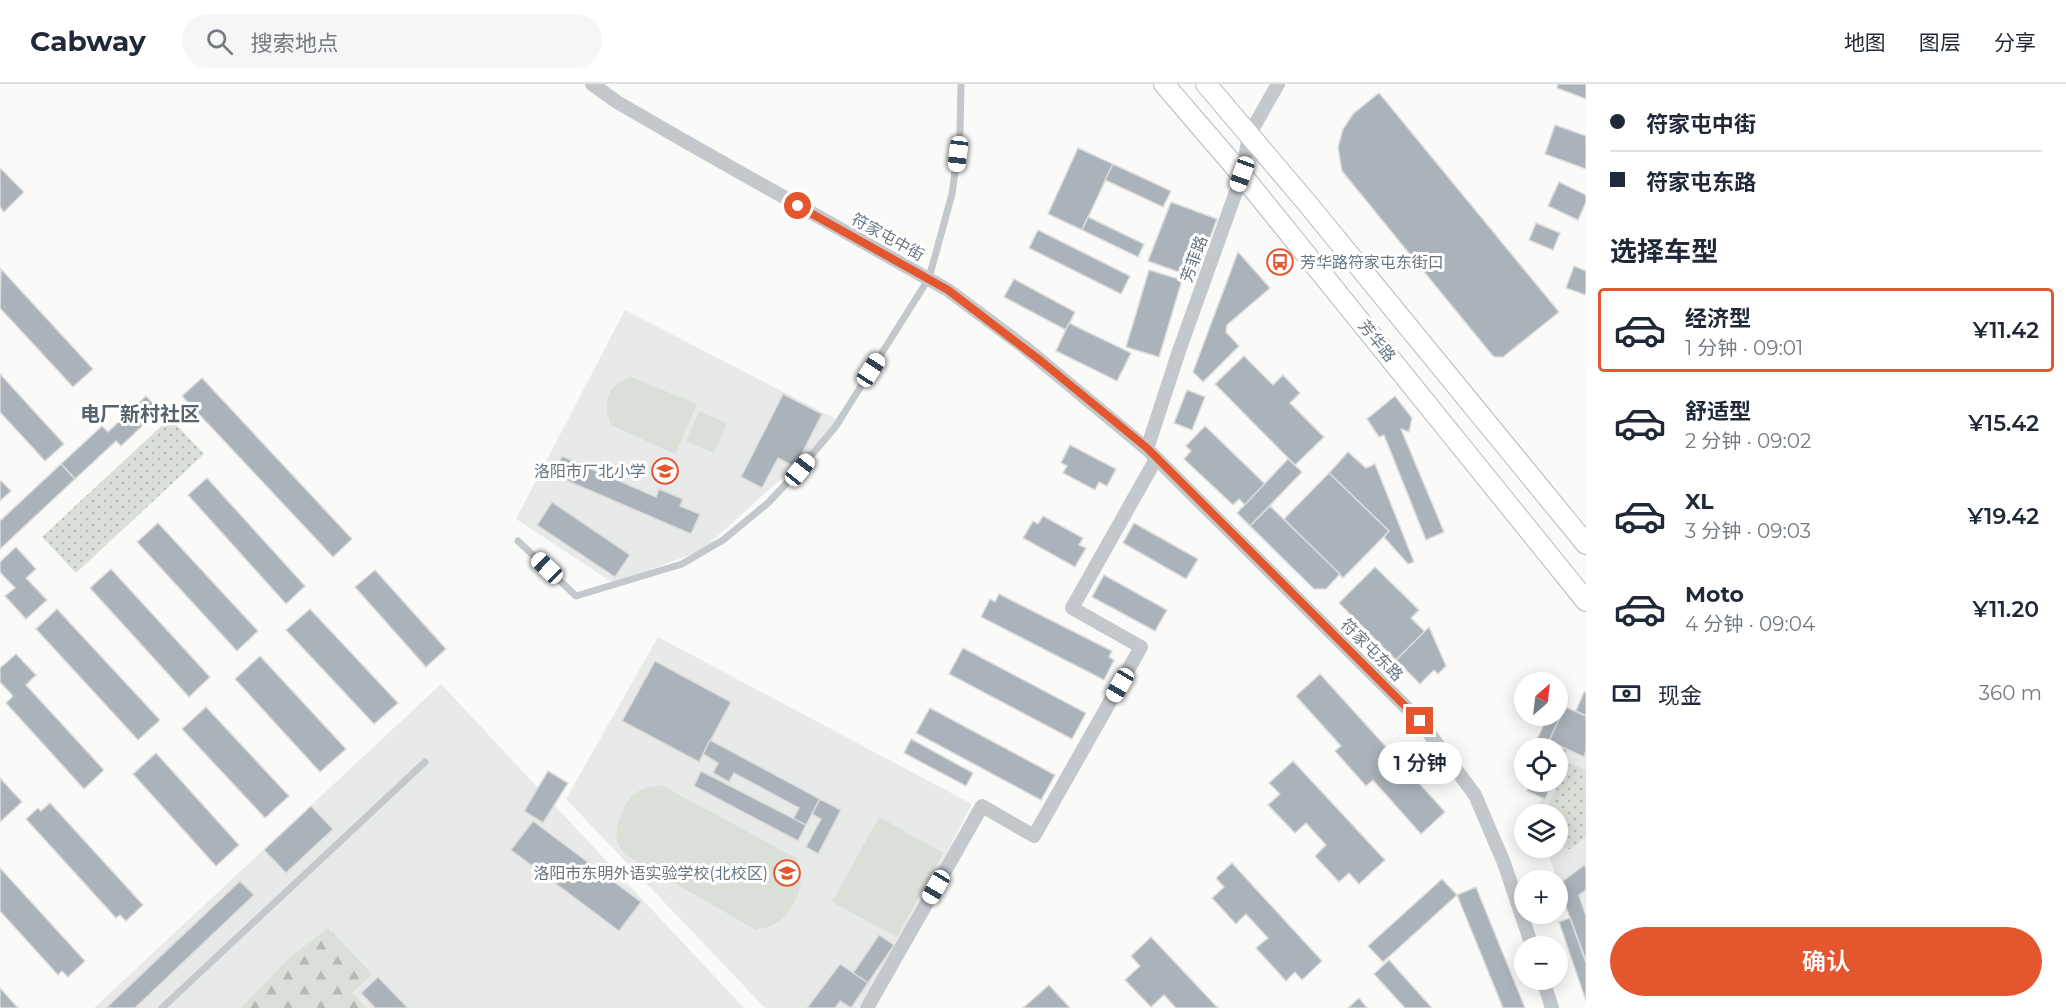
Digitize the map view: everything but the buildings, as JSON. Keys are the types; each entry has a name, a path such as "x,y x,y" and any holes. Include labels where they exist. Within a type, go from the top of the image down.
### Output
{"main road":[{"name":"芳华路","path":"1164,84 1242,174 1586,602"},
{"name":"芳华路","path":"1206,84 1586,544"}],"street":[{"name":"符家屯中街","path":"592,84 617,102 749,179 948,290 1023,346 1151,454"},
{"name":"芳菲路","path":"867,1008 982,806 1034,836 1141,647 1072,608 1151,454 1179,351 1242,174 1249,135 1278,84"},
{"name":"符家屯东路","path":"1151,454 1420,721 1475,795 1504,863 1529,936"},
{"path":"1546,990 1552,1008"}],"lane":[{"path":"518,541 576,596 682,564 723,540 776,495 836,426 929,278 952,194 960,134 961,84"},
{"path":"162,1008 425,762"}],"shaded area":[{"name":"洛阳市厂北小学","path":"625,310 843,423 701,551 613,583 516,519"},
{"name":"洛阳市东明外语实验学校(北校区)","path":"658,637 972,804 900,942 858,1008 765,1008 566,799"},
{"path":"441,684 744,1008 94,1008"},
{"path":"1568,750 1583,757 1586,753 1586,962 1568,911 1568,870 1554,870 1550,858 1568,858 1568,804 1539,804 1546,792 1568,792"}],"green space":[{"path":"631,377 697,404 675,454 611,425 607,409 609,395 616,385"},
{"path":"699,411 727,423 714,453 686,441"},
{"path":"170,418 204,454 76,573 42,537"},
{"path":"1570,763 1586,770 1586,837 1570,849 1568,849 1568,804 1548,804 1555,792 1568,792"},
{"path":"661,785 796,858 801,870 800,887 791,909 781,920 756,930 624,854 616,835 620,816 626,804 639,791"},
{"path":"879,817 943,853 897,937 832,902"},
{"path":"328,928 372,974 352,993 366,1008 241,1008 290,957"}],"place":[{"name":"芳华路符家屯东街口","path":"1280,262"},
{"name":"洛阳市厂北小学","path":"665,471"},
{"name":"洛阳市东明外语实验学校(北校区)","path":"787,873"}],"district":[{"name":"电厂新村社区","path":"140,414"}],"route":[{"path":"798,206 948,290 1023,346 1147,448 1420,721"}]}
